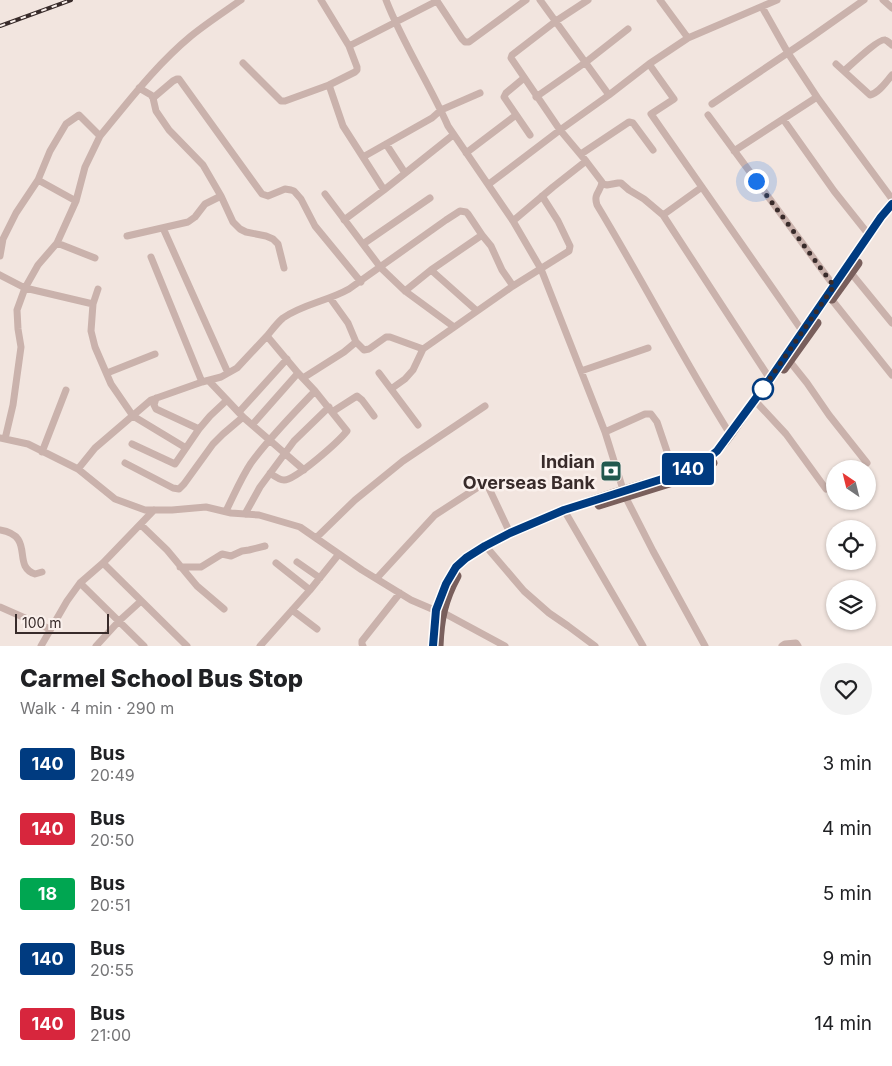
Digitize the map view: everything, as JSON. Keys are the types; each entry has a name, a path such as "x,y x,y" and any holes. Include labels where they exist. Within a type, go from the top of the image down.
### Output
{"main road":[{"path":"624,493 676,481 695,474 722,454 776,382 787,358 803,332 869,234 892,204"},
{"path":"433,646 446,584 456,567 466,558 510,533 675,475 708,459 717,451 832,300 892,213"},
{"path":"439,646 439,611 460,572 474,559 489,550 566,512"}],"street":[{"path":"241,0 190,37 167,58 139,88 100,136 85,167 76,202 57,243 38,265 25,288 17,310 18,329 22,347 14,395 3,439 28,444 78,469 115,499 144,510 206,507 258,515 300,527 410,600 439,611 505,646"},
{"path":"243,63 281,101 329,85 357,70 358,67 349,46 321,0"},
{"path":"386,0 394,22 453,135 489,184 513,221 540,269 605,432 624,493 705,646"},
{"path":"349,46 394,22 438,2 458,34 469,43 526,0"},
{"path":"540,0 609,95"},
{"path":"588,0 556,21 511,56 560,130 581,154 602,184"},
{"path":"660,0 688,38"},
{"path":"489,184 649,64 688,38 777,0"},
{"path":"712,104 864,0"},
{"path":"883,0 892,8"},
{"path":"762,7 788,53 817,97 892,199"},
{"path":"536,96 586,62 628,29"},
{"path":"844,71 882,40 886,40 892,45"},
{"path":"649,64 674,99 651,114 803,332"},
{"path":"836,64 871,96 878,92 892,75"},
{"path":"524,78 504,95 530,136"},
{"path":"153,98 173,81 179,79 261,193 268,196 285,189 294,192 301,199 315,226 360,282"},
{"path":"329,85 343,126 384,190"},
{"path":"139,88 149,93 153,98 154,107 176,138 203,164 234,222 240,229 266,236 278,244 284,268"},
{"path":"363,157 432,118 441,110 480,93"},
{"path":"734,151 817,97"},
{"path":"0,256 3,239 16,213 38,180 50,151 66,124 78,114 100,136"},
{"path":"466,153 516,114"},
{"path":"708,115 834,286"},
{"path":"783,119 834,191 869,234"},
{"path":"581,154 629,122 633,123 653,150"},
{"path":"344,220 453,135"},
{"path":"386,144 406,173"},
{"path":"513,221 586,161"},
{"path":"38,180 76,202"},
{"path":"602,184 621,183 663,215 770,379"},
{"path":"602,184 596,196 597,205 640,277 700,387 730,434"},
{"path":"663,215 702,187"},
{"path":"325,194 381,268 406,291 454,328"},
{"path":"127,236 188,222 195,217 205,204 221,196"},
{"path":"392,389 413,370 423,349 513,286 568,252 570,248 558,221 542,196"},
{"path":"364,244 430,198"},
{"path":"78,469 96,448 151,400 221,377 237,368 280,321 287,316 302,308 340,294 360,282 460,211 468,214 491,246 502,270 513,286"},
{"path":"163,228 228,373"},
{"path":"406,291 431,270 482,235"},
{"path":"57,243 95,258"},
{"path":"151,257 205,381 304,470"},
{"path":"431,270 477,311"},
{"path":"850,273 892,323"},
{"path":"0,275 25,288 93,304"},
{"path":"98,289 93,304 92,338 112,384 133,416 186,448"},
{"path":"330,298 345,318 356,342 362,348 366,350 384,338 390,337 423,349"},
{"path":"832,300 892,375"},
{"path":"267,336 300,376 315,390 347,431 304,470 290,478 278,479 270,473"},
{"path":"252,425 300,376 344,352 356,342"},
{"path":"581,370 648,348"},
{"path":"107,373 155,354"},
{"path":"787,358 865,460"},
{"path":"125,463 173,488 179,489 213,444 287,359"},
{"path":"379,372 418,425"},
{"path":"42,452 66,390"},
{"path":"226,511 250,464 269,440 315,390"},
{"path":"244,514 260,487 294,441 330,410 357,396 374,416"},
{"path":"156,398 154,405 156,409 198,429"},
{"path":"132,444 175,464 198,429 227,400"},
{"path":"758,404 786,434 826,489"},
{"path":"316,538 355,500 403,460 485,406"},
{"path":"605,432 645,414 651,414 657,422 675,475"},
{"path":"377,578 435,515 486,482 510,533"},
{"path":"41,646 67,601 80,584 154,510"},
{"path":"566,512 643,646"},
{"path":"141,525 167,550 197,586 224,609"},
{"path":"0,530 17,537 21,546 24,564 28,571 35,574 42,572"},
{"path":"180,567 200,567 222,554 231,556 242,550 265,546"},
{"path":"489,550 524,591 549,613 595,646"},
{"path":"260,646 340,554"},
{"path":"297,562 320,578"},
{"path":"103,563 184,645"},
{"path":"276,563 310,590"},
{"path":"80,584 144,646"},
{"path":"363,646 362,641 400,593"},
{"path":"96,646 119,620 141,600"},
{"path":"0,607 50,629"},
{"path":"292,610 317,629"},
{"path":"782,646 796,643 798,646"}],"railway":[{"path":"0,26 71,0"}],"bus line":[{"name":"140","path":"433,646 436,610 446,584 456,567 466,558 510,533 564,510 675,475 701,464 717,451 770,379 881,217 892,204"}],"place":[{"name":"Indian Overseas Bank","path":"611,471"}],"route":[{"path":"756,181 834,286 760,393 763,389"}]}
